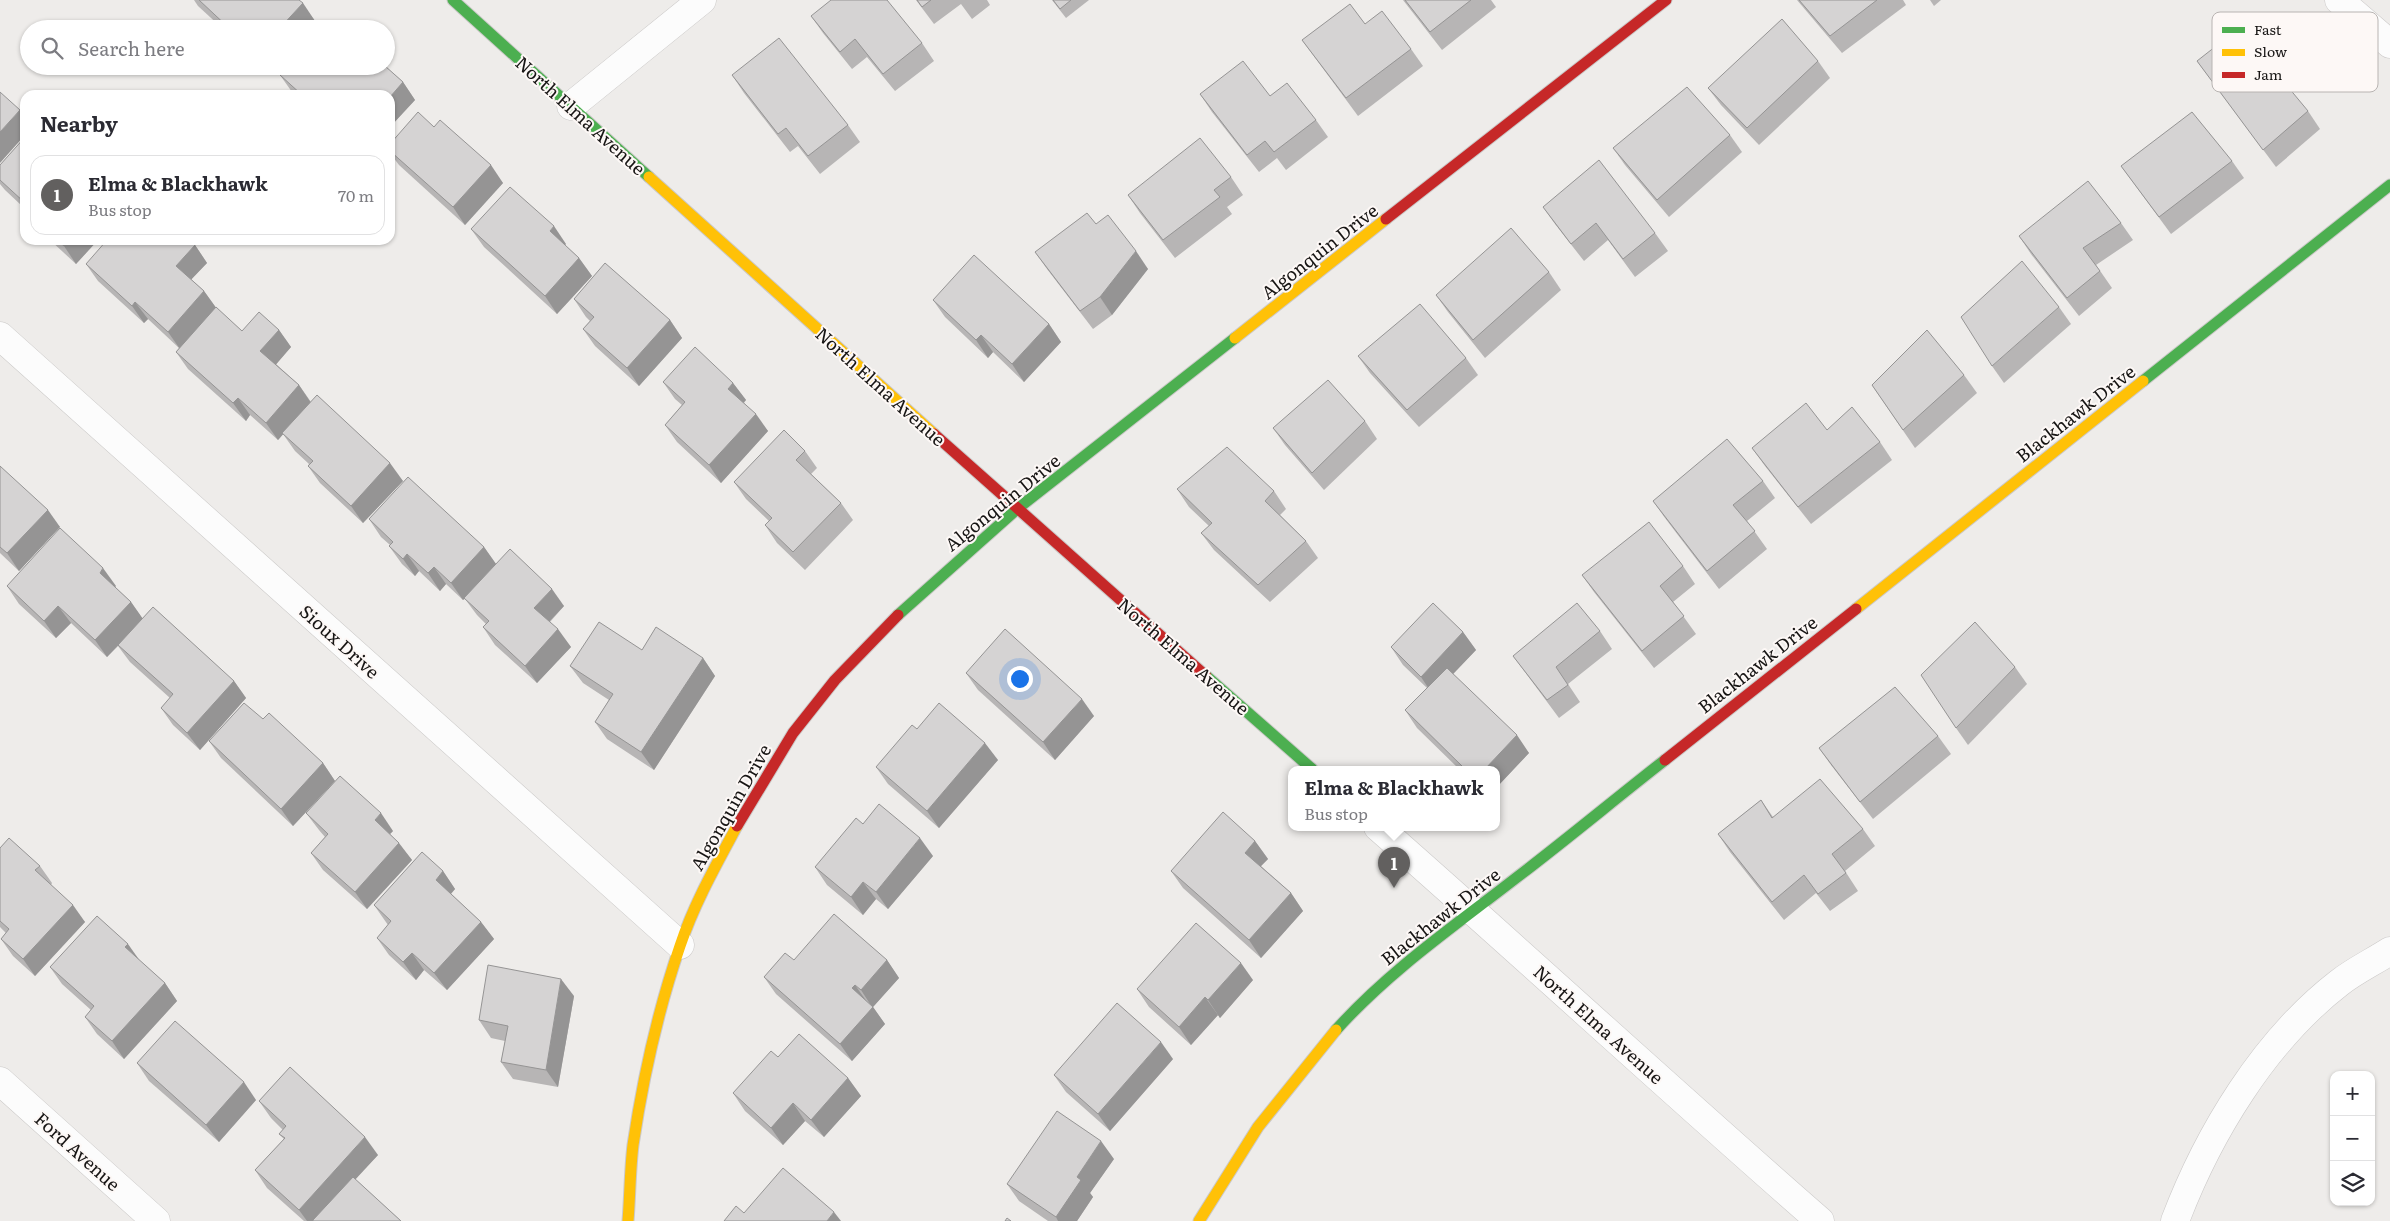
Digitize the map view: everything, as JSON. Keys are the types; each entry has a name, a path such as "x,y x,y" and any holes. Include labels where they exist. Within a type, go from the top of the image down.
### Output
{"street":[{"name":"North Elma Avenue","path":"453,0 1017,509 1309,766"},
{"path":"571,106 702,0"},
{"name":"Algonquin Drive","path":"628,1221 633,1147 643,1086 680,945 702,892 739,822 793,733 855,657 910,602 1017,509 1666,0"},
{"path":"2339,0 2353,12"},
{"path":"2378,34 2390,44"},
{"name":"Blackhawk Drive","path":"1199,1221 1258,1127 1331,1035 1361,1002 1418,952 1474,910 2390,185"},
{"name":"Sioux Drive","path":"0,336 680,945"},
{"name":"North Elma Avenue","path":"1383,831 1474,910 1714,1128 1820,1221"},
{"path":"2175,1221 2185,1193 2208,1146 2236,1099 2292,1026 2339,983 2390,951"},
{"name":"Ford Avenue","path":"0,1081 156,1221"}],"building":[{"path":"199,0 299,0 303,3 287,20 220,20"},
{"path":"831,0 887,0 922,43 883,74 855,39 840,52 811,16"},
{"path":"917,0 931,0 922,7"},
{"path":"1053,0 1071,0 1060,9"},
{"path":"1405,0 1471,0 1430,32"},
{"path":"1799,0 1877,0 1830,36"},
{"path":"1350,4 1365,24 1382,11 1411,49 1346,98 1302,40"},
{"path":"1782,19 1818,61 1747,128 1708,88"},
{"path":"779,38 848,125 808,156 786,128 778,134 732,75"},
{"path":"2212,49 2212,81 2197,61"},
{"path":"1243,61 1270,96 1287,83 1316,120 1274,152 1265,141 1247,155 1200,94"},
{"path":"280,75 395,75 403,82 395,91 296,90"},
{"path":"1687,87 1730,135 1657,200 1613,148"},
{"path":"0,92 20,110 0,132"},
{"path":"2220,92 2292,92 2308,111 2263,150"},
{"path":"418,112 434,127 440,120 491,165 453,207 395,155 395,138"},
{"path":"2192,112 2232,161 2159,217 2121,166"},
{"path":"1200,138 1231,177 1214,190 1220,197 1163,240 1128,195"},
{"path":"20,143 20,198 0,180 0,165"},
{"path":"1599,160 1655,233 1623,259 1596,223 1571,244 1543,207"},
{"path":"2088,181 2121,223 2083,248 2100,271 2067,298 2019,236"},
{"path":"510,187 554,226 550,231 579,258 545,296 471,229"},
{"path":"1087,213 1096,224 1108,215 1136,251 1100,297 1080,311 1035,252"},
{"path":"1511,228 1549,272 1473,340 1436,295"},
{"path":"103,245 195,245 176,266 204,291 168,332 135,302 132,306 86,264"},
{"path":"974,255 1049,324 1012,364 981,335 976,340 933,300"},
{"path":"2022,261 2059,307 1992,366 1961,317"},
{"path":"605,263 670,320 627,368 583,329 594,317 574,299"},
{"path":"1420,304 1466,358 1407,410 1358,356"},
{"path":"216,307 242,331 259,312 279,330 260,351 299,385 266,423 238,398 233,403 176,352"},
{"path":"1927,330 1964,375 1903,430 1872,385"},
{"path":"695,347 733,383 728,389 756,414 709,465 665,425 685,402 663,382"},
{"path":"1328,380 1365,421 1312,473 1273,428"},
{"path":"317,395 390,463 351,506 308,466 313,461 282,433"},
{"path":"1806,403 1827,430 1852,407 1880,442 1798,507 1752,448"},
{"path":"784,430 805,451 796,460 841,503 793,552 765,525 772,518 734,482"},
{"path":"1727,439 1763,481 1733,505 1755,531 1707,571 1653,501"},
{"path":"1227,447 1274,491 1265,501 1306,541 1258,585 1201,533 1212,523 1177,489"},
{"path":"0,466 48,510 7,553 0,547"},
{"path":"408,477 484,547 451,583 434,567 428,573 407,554 403,559 389,546 393,542 369,519"},
{"path":"1649,522 1683,566 1660,586 1684,616 1642,651 1582,575"},
{"path":"60,528 103,568 100,573 131,602 95,640 58,606 44,621 7,586"},
{"path":"510,549 552,589 534,608 558,629 525,666 483,627 489,621 464,598"},
{"path":"1433,603 1463,632 1421,677 1391,647"},
{"path":"1577,603 1600,631 1556,667 1568,685 1547,700 1513,656"},
{"path":"153,607 234,681 187,733 161,708 173,694 118,645"},
{"path":"599,622 642,650 656,627 703,658 641,752 595,722 613,694 570,666"},
{"path":"1975,622 2015,667 1956,728 1921,675"},
{"path":"1005,629 1082,699 1043,742 966,673"},
{"path":"1447,668 1517,735 1488,766 1462,766 1405,710"},
{"path":"1895,687 1938,736 1860,802 1819,748"},
{"path":"244,703 263,719 269,713 323,763 281,809 209,741"},
{"path":"939,703 985,743 927,811 876,767 912,725 917,729"},
{"path":"340,776 381,813 375,820 399,843 355,892 311,853 328,834 306,813"},
{"path":"1820,779 1863,829 1832,854 1846,873 1818,894 1804,875 1772,902 1718,834 1761,800 1772,818"},
{"path":"879,804 920,838 876,892 863,882 851,897 815,867 856,818 863,824"},
{"path":"1223,812 1255,841 1245,853 1291,893 1249,940 1171,871"},
{"path":"9,838 40,866 35,870 73,905 23,959 1,939 9,929 0,921 0,848"},
{"path":"422,852 443,871 436,880 481,922 434,973 412,953 403,962 377,938 391,921 374,905"},
{"path":"834,914 887,960 861,990 855,985 852,988 873,1007 840,1044 764,977 785,953 794,960"},
{"path":"97,916 128,944 125,947 165,983 112,1041 85,1017 94,1006 50,967"},
{"path":"1196,923 1241,963 1208,1000 1205,997 1179,1027 1137,989"},
{"path":"488,965 561,979 546,1070 501,1062 508,1026 479,1020"},
{"path":"1117,1003 1161,1042 1098,1114 1054,1075"},
{"path":"175,1021 244,1082 206,1125 137,1063"},
{"path":"799,1034 848,1078 811,1120 793,1103 771,1128 733,1093 771,1051 778,1057"},
{"path":"290,1067 365,1137 299,1210 255,1170 285,1138 279,1134 286,1126 259,1101"},
{"path":"1057,1111 1101,1141 1077,1177 1081,1180 1056,1217 1007,1184"},
{"path":"783,1168 834,1212 827,1221 724,1221 736,1206 744,1213"},
{"path":"353,1177 401,1221 313,1221"}],"traffic: fast":[{"path":"453,0 649,177"},
{"path":"2143,381 2390,185"},
{"path":"898,615 1017,509 1235,338"},
{"path":"1206,676 1309,766"},
{"path":"1336,1030 1378,988 1422,950 1665,760"}],"traffic: slow":[{"path":"649,177 934,434"},
{"path":"1235,338 1386,219"},
{"path":"1856,609 2143,381"},
{"path":"628,1221 632,1154 637,1120 646,1069 665,995 692,915 737,826"},
{"path":"1199,1221 1258,1127 1336,1030"}],"traffic: jam":[{"path":"1386,219 1666,0"},
{"path":"934,434 1206,676"},
{"path":"1665,760 1856,609"},
{"path":"737,826 793,733 835,680 898,615"}],"place":[{"name":"Elma & Blackhawk","path":"1394,888"}]}
